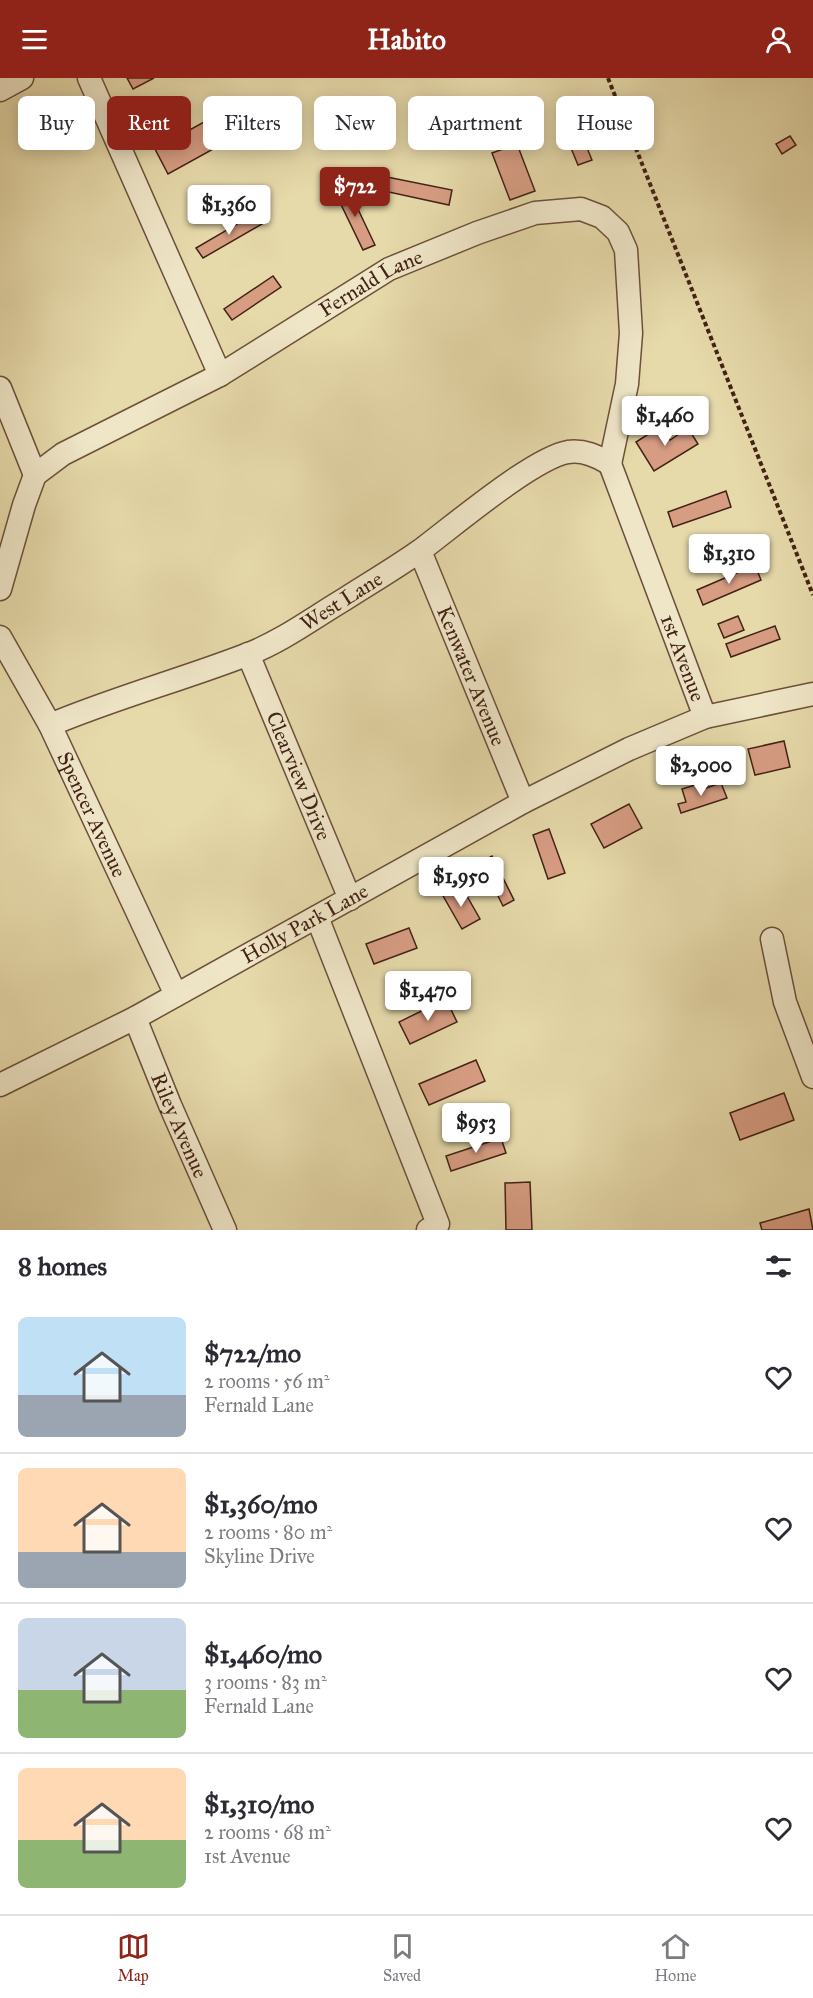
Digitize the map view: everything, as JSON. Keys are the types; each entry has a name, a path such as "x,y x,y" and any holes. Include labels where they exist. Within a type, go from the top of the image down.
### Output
{"street":[{"path":"0,90 22,78"},
{"path":"89,78 219,375"},
{"name":"Fernald Lane","path":"35,475 63,454 219,375 389,269 477,233 535,213 581,209 602,217 618,232 626,250 629,272 631,333 627,384 610,464"},
{"path":"0,388 35,475 0,589"},
{"name":"West Lane","path":"50,725 109,700 248,654 300,627 420,551 471,512 551,459 566,452 582,452 596,456 610,464"},
{"name":"1st Avenue","path":"610,464 705,717"},
{"name":"Kenwater Avenue","path":"420,551 523,802"},
{"name":"Spencer Avenue","path":"0,637 50,725 177,995"},
{"name":"Clearview Drive","path":"248,654 350,899"},
{"name":"Holly Park Lane","path":"0,1085 135,1018 523,802 629,749 705,717 813,694"},
{"path":"317,917 433,1227"},
{"path":"772,939 785,1002 813,1077"},
{"name":"Riley Avenue","path":"135,1018 225,1230"}],"path":[{"path":"608,78 813,595"}],"building":[{"path":"127,78 154,78 133,89"},
{"path":"203,123 203,150 212,150 168,174 156,150 191,150 191,129"},
{"path":"790,136 796,145 782,154 776,144"},
{"path":"500,150 519,150 535,191 510,200 492,153"},
{"path":"572,150 588,150 592,160 578,165"},
{"path":"387,177 452,190 449,205 384,191"},
{"path":"347,186 375,245 363,250 335,192"},
{"path":"256,213 262,224 203,258 196,248"},
{"path":"273,276 281,287 232,320 224,309"},
{"path":"661,426 670,440 688,428 698,444 654,471 636,442"},
{"path":"726,491 731,507 673,527 668,512"},
{"path":"710,552 713,565 695,571 691,558"},
{"path":"755,565 761,580 703,605 697,590"},
{"path":"738,616 744,630 724,638 718,624"},
{"path":"775,626 780,639 731,657 726,644"},
{"path":"784,741 790,767 755,775 748,749"},
{"path":"721,783 727,798 681,813 678,804 686,802 682,789 698,784 700,790"},
{"path":"629,804 642,828 604,848 591,824"},
{"path":"549,829 565,873 548,879 533,835"},
{"path":"492,856 514,900 503,906 481,862"},
{"path":"453,888 457,895 464,891 480,919 462,929 442,894"},
{"path":"409,928 417,948 374,964 366,944"},
{"path":"446,999 457,1022 410,1044 399,1022"},
{"path":"476,1060 485,1081 429,1105 419,1084"},
{"path":"784,1093 794,1120 740,1140 730,1113"},
{"path":"501,1138 506,1153 451,1171 446,1156"},
{"path":"530,1182 532,1230 506,1230 505,1183"},
{"path":"809,1209 813,1230 762,1230 760,1223"}]}
